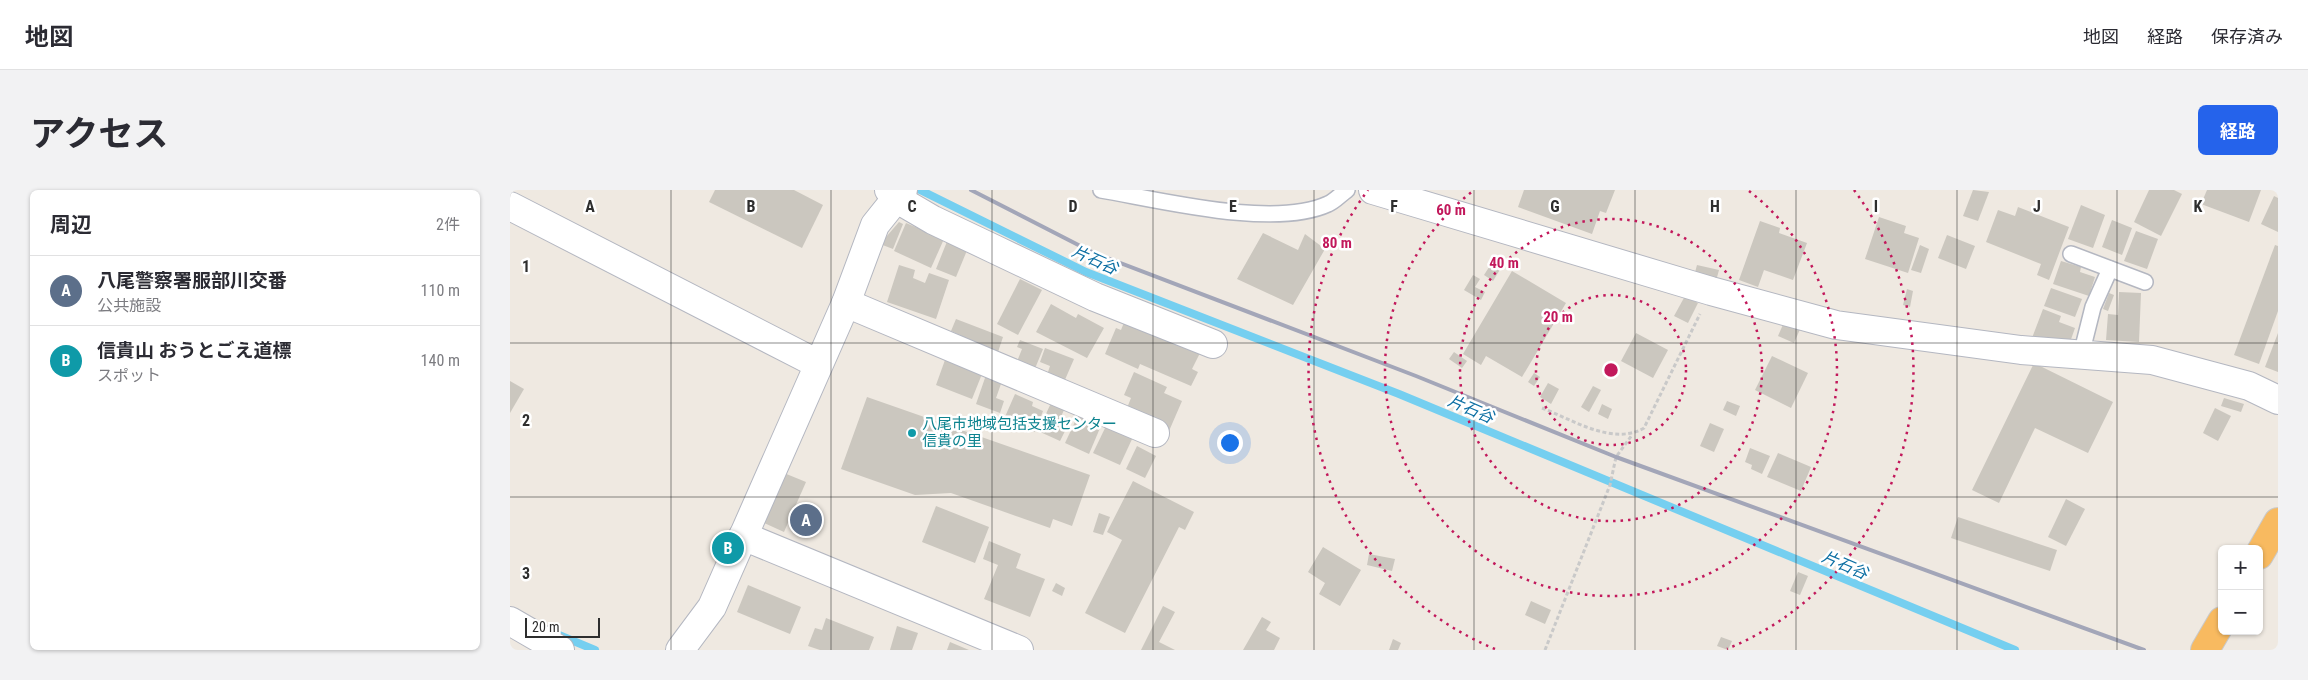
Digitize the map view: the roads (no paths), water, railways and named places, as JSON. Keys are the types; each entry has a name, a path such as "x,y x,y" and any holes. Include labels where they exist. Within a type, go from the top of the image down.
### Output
{"highway":[{"path":"2263,548 2278,522"},
{"path":"2205,650 2218,628"}],"street":[{"path":"1373,190 1836,325 2021,350 2152,360 2248,386 2278,400"},
{"path":"680,650 712,608 846,303 875,225 896,193 933,220 1095,297 1213,344"},
{"path":"510,206 818,364"},
{"path":"846,303 1155,433"},
{"path":"743,536 1019,650"},
{"path":"510,621 560,650"}],"lane":[{"path":"1101,190 1225,212 1291,213 1328,204 1347,190"},
{"path":"2071,254 2145,282"},
{"path":"2081,355 2093,307 2110,269"}],"waterway":[{"name":"片石谷","path":"920,190 1086,272 1399,394 2015,650"},
{"path":"559,635 595,650"}],"railway":[{"path":"971,190 1094,253 1416,376 1616,457 2144,650"}],"place":[{"name":"八尾市地域包括支援センター 信貴の里","path":"912,433"},
{"name":"八尾警察署服部川交番","path":"806,520"},
{"name":"信貴山 おうとごえ道標","path":"728,548"}]}
